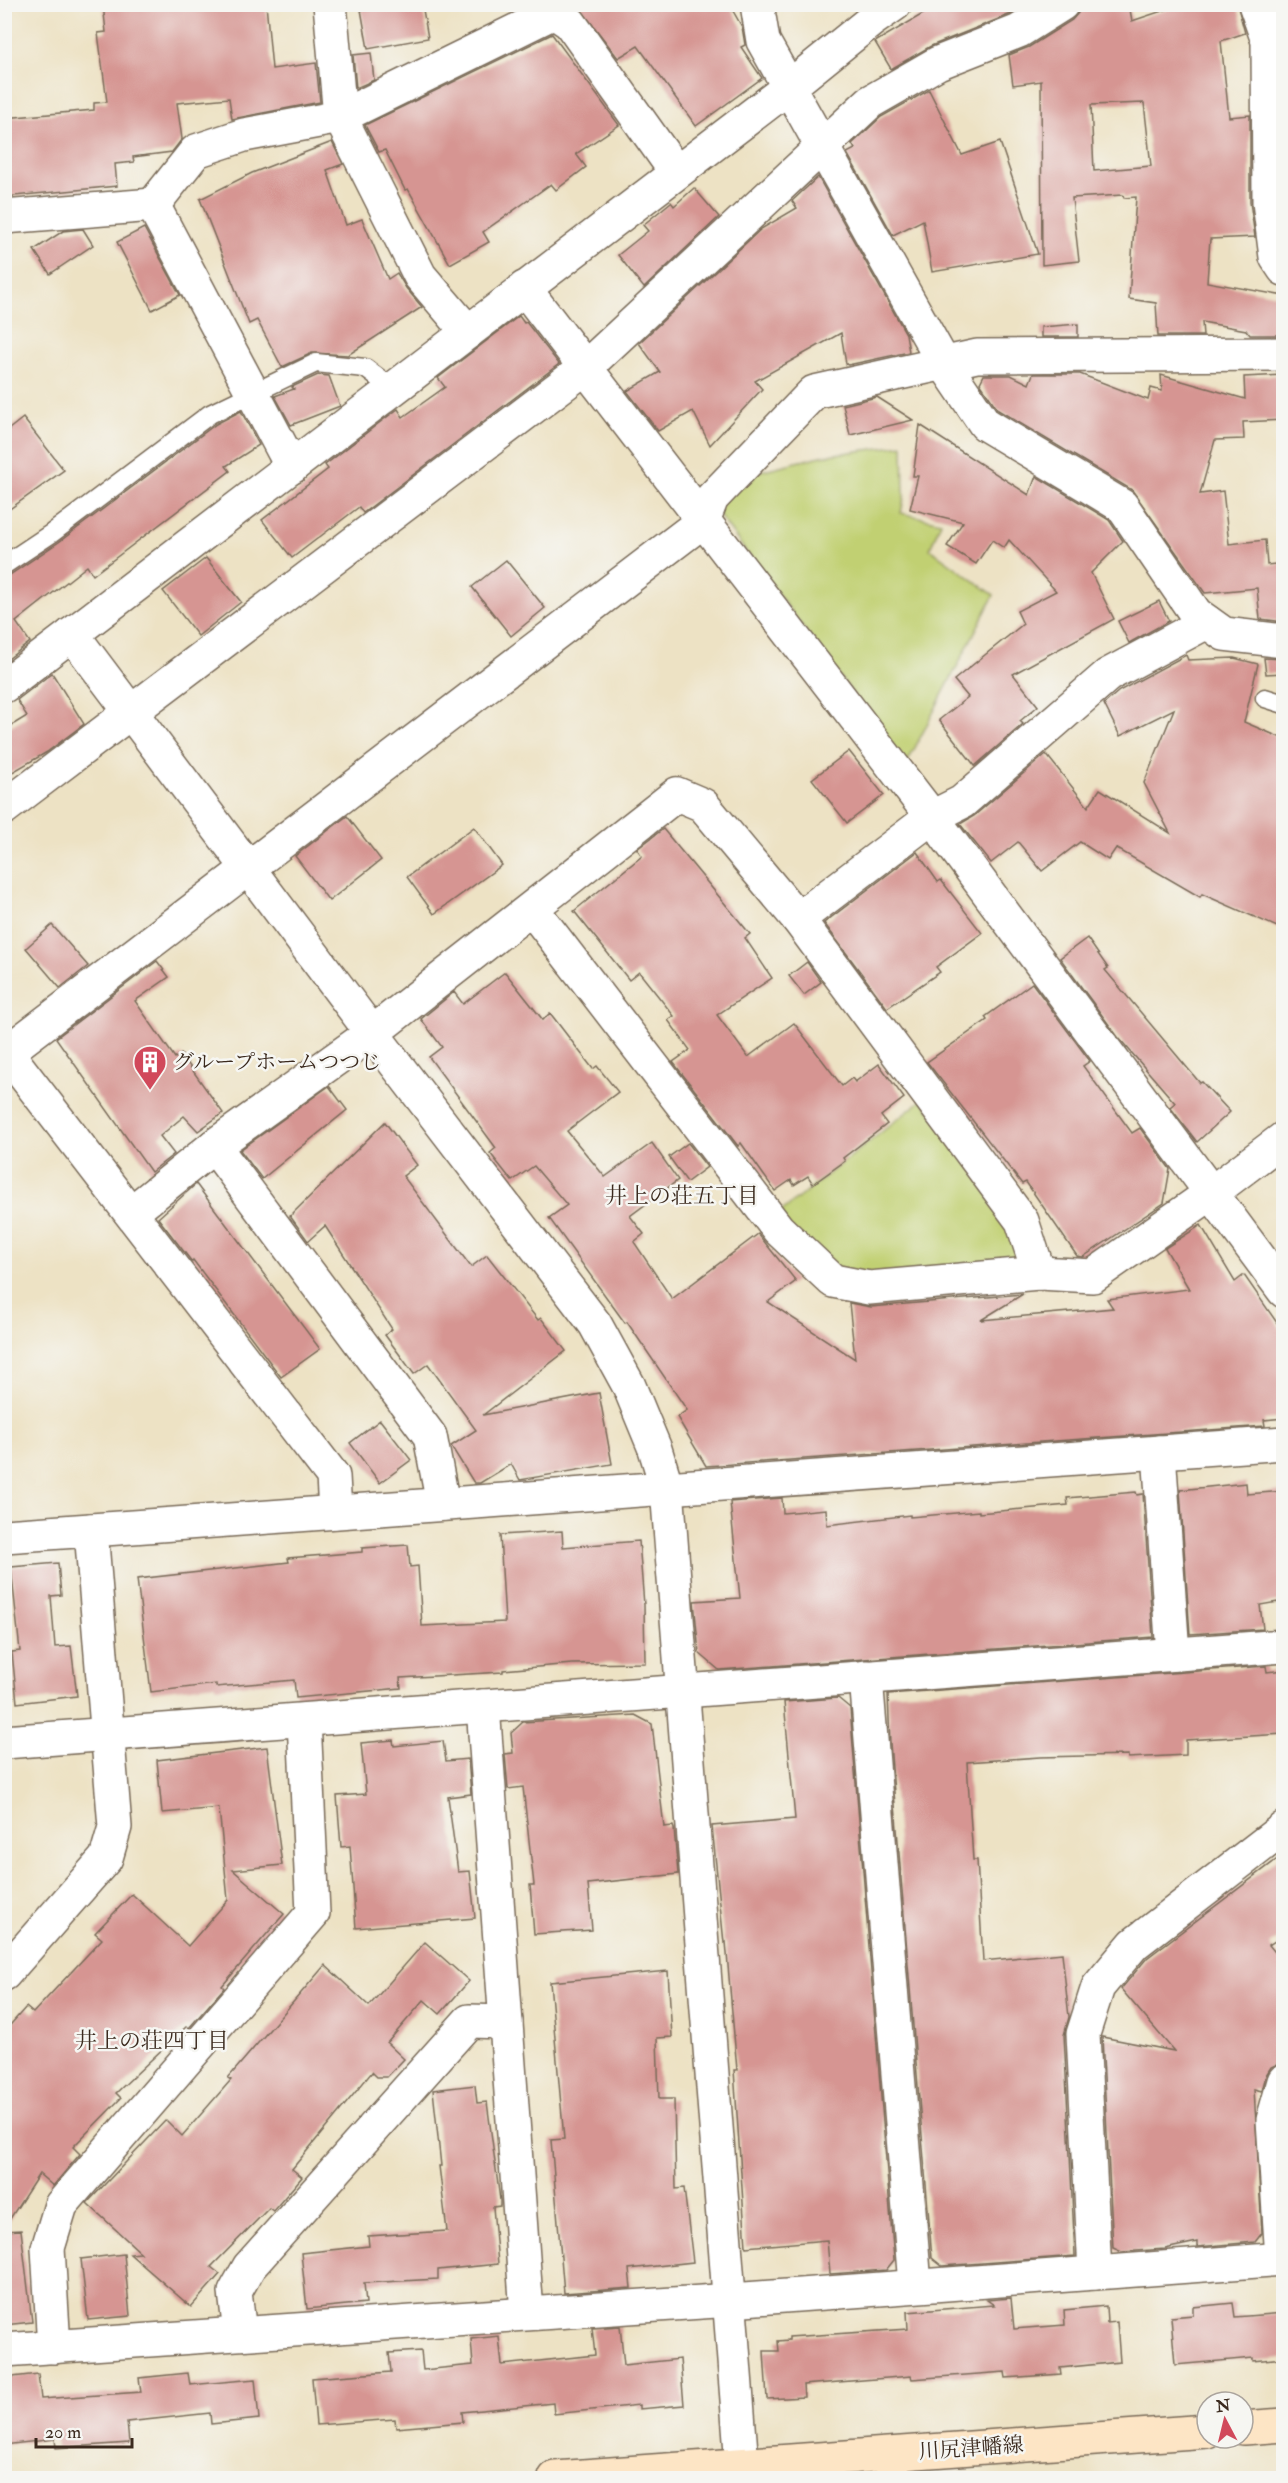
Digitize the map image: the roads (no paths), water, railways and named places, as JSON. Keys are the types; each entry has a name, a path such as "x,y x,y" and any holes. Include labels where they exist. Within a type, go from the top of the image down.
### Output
{"main road":[{"path":"1255,2427 1284,2425"},
{"name":"川尻津幡線","path":"555,2478 743,2472 1195,2432"}],"street":[{"path":"330,4 340,117 420,276 468,332"},
{"path":"757,4 763,41 944,362 985,424 1122,506 1196,614 1207,622 1224,634 1284,641"},
{"path":"4,686 789,87 872,20 896,4"},
{"path":"4,808 585,368 870,102 938,63 1019,31 1062,4"},
{"path":"1255,4 1276,39 1269,202 1276,257 1284,269"},
{"path":"4,217 153,205 196,151 244,135 340,117 557,8 676,172"},
{"path":"153,205 292,466"},
{"path":"524,288 932,817 1284,1291"},
{"path":"335,1512 333,1476 6,1050 703,521 712,498 814,392 977,356 1284,354"},
{"path":"798,919 932,817 962,802 1108,675 1207,622"},
{"path":"72,634 372,1033 596,1324 629,1386 655,1449 667,1488 743,2472"},
{"path":"131,1213 214,1146 372,1033 677,794 703,805 798,919 1022,1221 1039,1273"},
{"path":"532,909 778,1229 833,1281 869,1287 1039,1273 1093,1276 1210,1194 1284,1138"},
{"path":"214,1146 430,1436 443,1504"},
{"path":"4,1536 1284,1443"},
{"path":"1159,1452 1173,1654"},
{"path":"4,1974 106,1858 115,1827 91,1530"},
{"path":"4,1742 1284,1646"},
{"path":"866,1677 915,2285"},
{"path":"483,1706 527,2313"},
{"path":"54,2347 48,2248 61,2205 313,1913 304,1720"},
{"path":"1095,2273 1083,2034 1098,1987 1134,1944 1284,1828"},
{"path":"240,2333 235,2292 249,2267 469,2021 506,2022"},
{"path":"4,2350 1283,2259 1273,2120 1284,2082"}],"lane":[{"path":"4,565 52,533 210,414 316,363 365,368 393,388"},
{"path":"1265,698 1284,704"}],"place":[{"name":"グループホームつつじ","path":"150,1091"}],"district":[{"name":"井上の荘五丁目","path":"682,1195"},
{"name":"井上の荘四丁目","path":"152,2040"}]}
